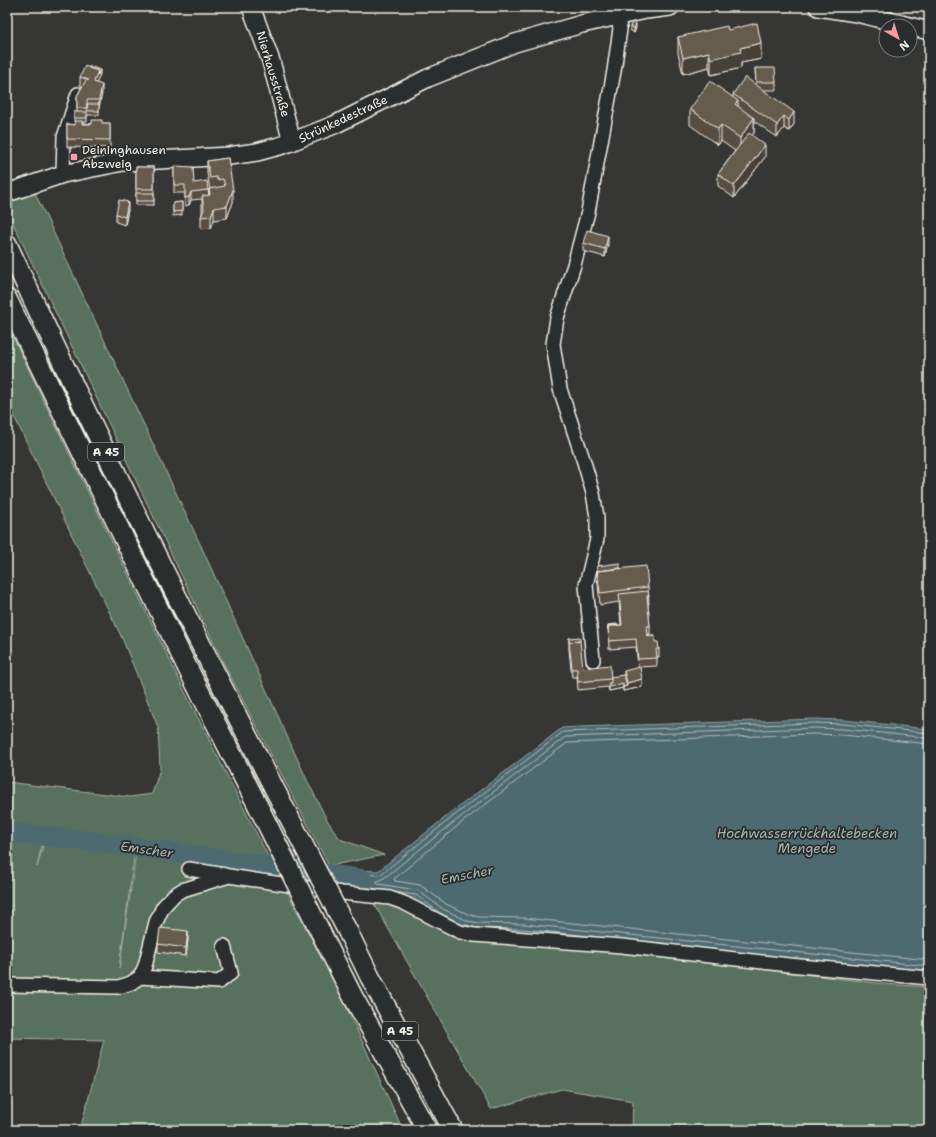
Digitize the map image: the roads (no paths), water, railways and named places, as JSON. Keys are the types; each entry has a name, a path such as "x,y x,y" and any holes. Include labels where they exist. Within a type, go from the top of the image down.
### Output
{"highway":[{"name":"A 45","path":"7,244 112,465 232,706 348,932 453,1130"},
{"name":"A 45","path":"7,299 188,669 352,995 427,1130"}],"main road":[{"name":"Nierhausstraße","path":"251,7 271,61 292,142"},
{"name":"Strünkedestraße","path":"7,192 63,174 123,162 229,156 257,152 292,142 334,125 428,78 514,43 582,24 670,7"},
{"path":"818,7 856,13 929,31"}],"lane":[{"path":"593,660 586,585 597,539 597,517 593,493 560,389 554,344 557,318 574,265 588,212 614,71 620,29 618,16"},
{"path":"63,174 64,137 78,94"},
{"path":"190,869 342,893 390,898 404,903 460,932 474,935 622,946 789,965 929,978"},
{"path":"7,985 119,988 131,983 140,977 145,966 156,922 163,907 174,895 182,890 229,876"},
{"path":"140,977 220,982 230,973 224,946"}],"water":[{"name":"Hochwasserrückhaltebecken Mengede","path":"814,719 844,720 929,729 929,975 477,932 438,916 414,898 342,888 332,869 378,871 562,728"}],"waterway":[{"name":"Emscher","path":"7,832 98,842 362,879"}],"place":[{"name":"Deininghausen Abzweig","path":"74,157"}]}
